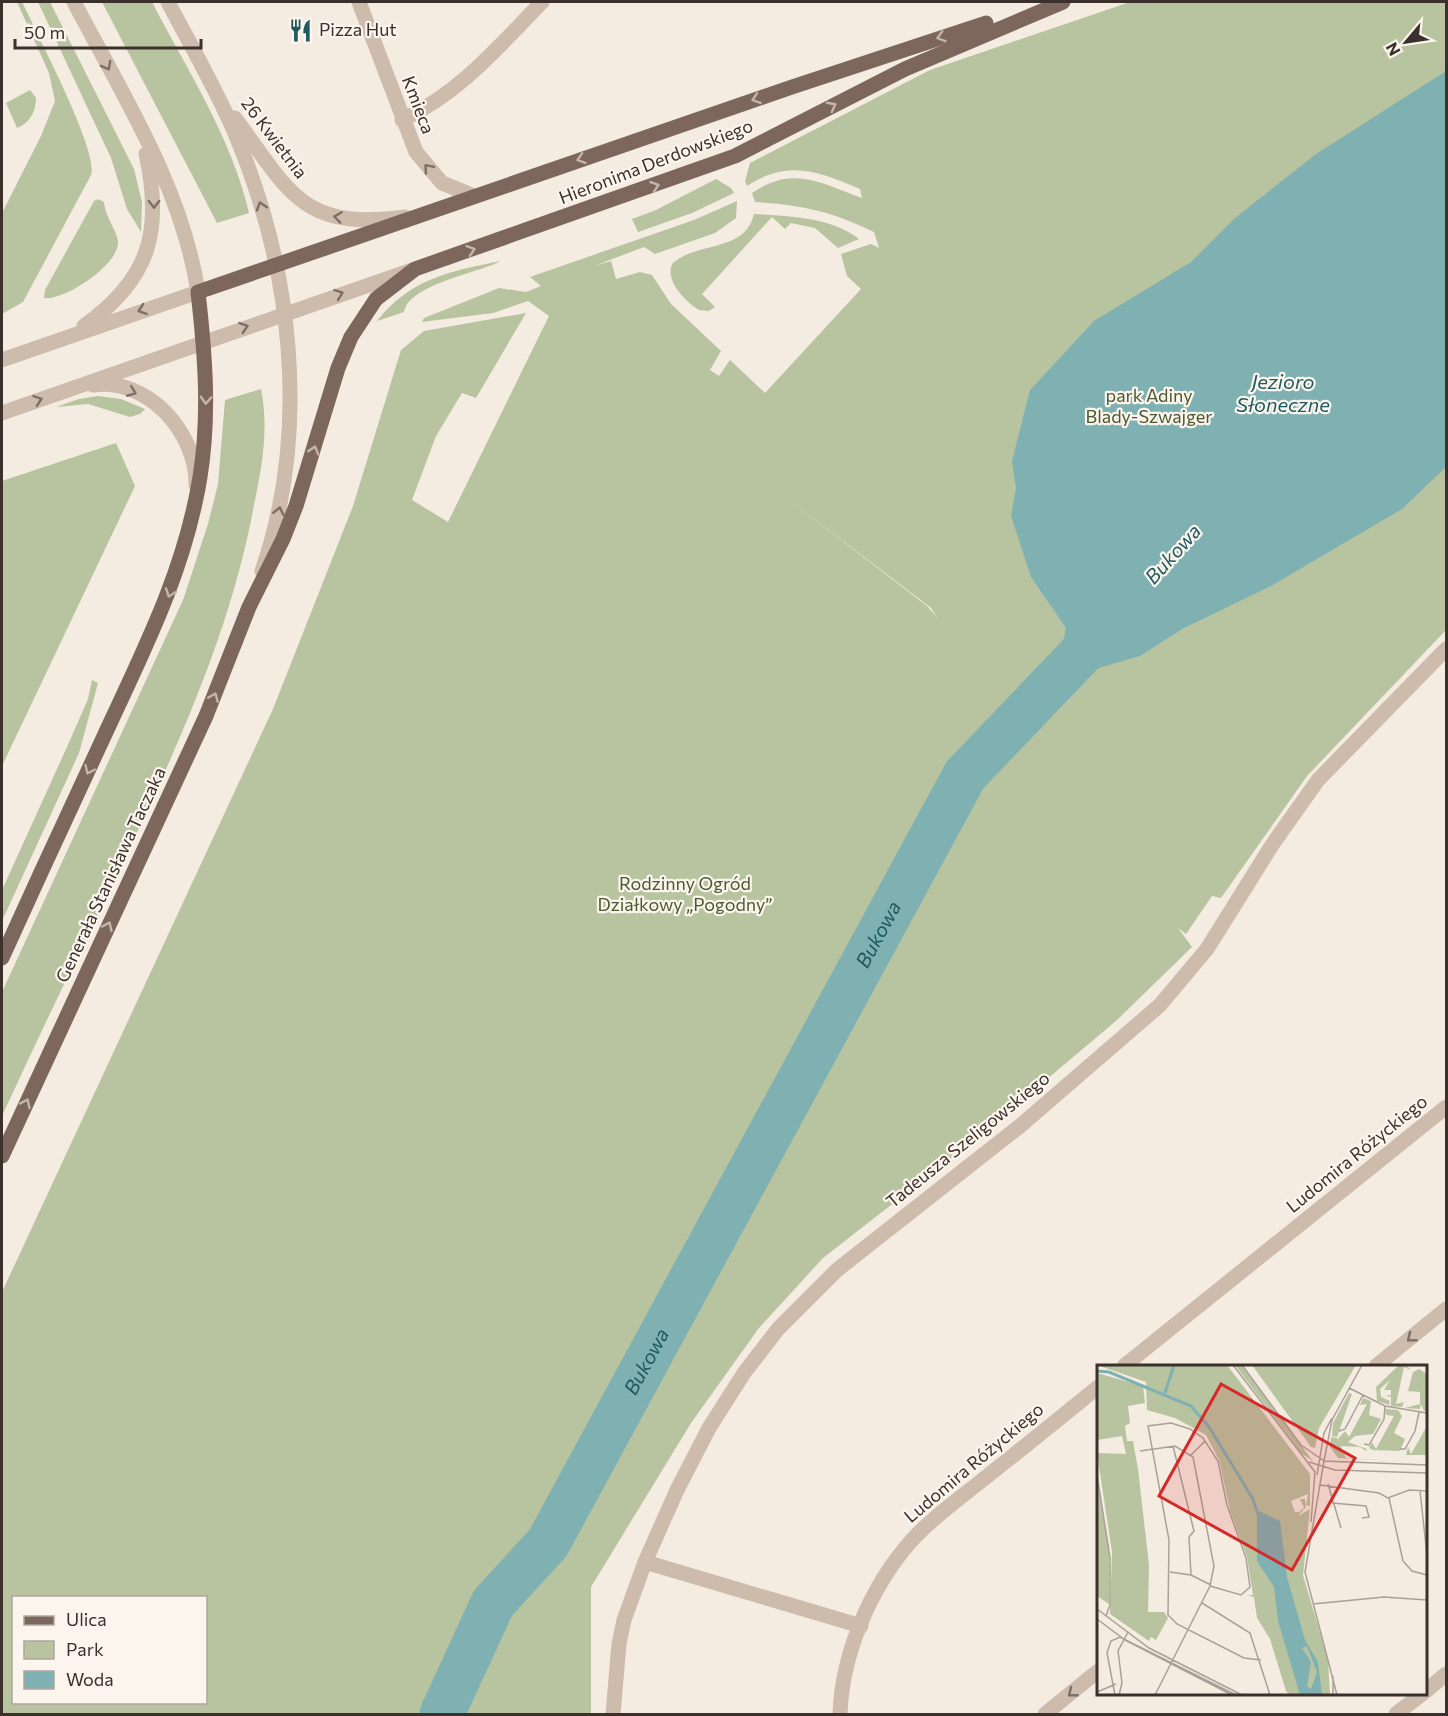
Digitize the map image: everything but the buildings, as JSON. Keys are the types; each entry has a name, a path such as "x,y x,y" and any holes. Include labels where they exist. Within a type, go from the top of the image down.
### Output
{"main road":[{"name":"Hieronima Derdowskiego","path":"198,292 275,263 792,87 1058,2"},
{"name":"Hieronima Derdowskiego","path":"415,269 735,156 913,65 1063,2"},
{"name":"Generała Stanisława Taczaka","path":"2,1156 206,716 249,608 296,506 338,368 354,331 376,299 415,269"},
{"path":"2,958 168,598 196,501 206,412 204,341 198,292"}],"street":[{"path":"74,2 139,127 173,200 187,242 198,292"},
{"name":"26 Kwietnia","path":"168,2 211,86 249,170 265,218 275,263"},
{"name":"Kmieca","path":"359,2 416,153 431,174 457,191 474,196"},
{"path":"402,120 432,106 461,84 542,2"},
{"name":"26 Kwietnia","path":"211,86 290,193 312,210 327,216 356,220 417,215"},
{"path":"63,339 113,304 131,279 149,244 154,195 139,127"},
{"path":"275,263 284,314"},
{"name":"Hieronima Derdowskiego","path":"2,412 415,269"},
{"name":"Hieronima Derdowskiego","path":"2,360 198,292"},
{"name":"Generała Stanisława Taczaka","path":"249,608 275,529 287,457 290,384 284,314"},
{"path":"75,387 102,383 116,386 141,395 170,417 192,451 196,476 196,501"},
{"name":"Tadeusza Szeligowskiego","path":"612,1714 619,1644 627,1612 645,1562 677,1490 709,1428 744,1374 794,1311 837,1270 1020,1126 1160,1005 1207,949 1272,845 1318,780 1446,649"},
{"name":"Ludomira Różyckiego","path":"1125,1365 1446,1107"},
{"path":"1377,1365 1446,1310"},
{"name":"Ludomira Różyckiego","path":"840,1714 843,1681 861,1626 874,1597 894,1563 927,1525 1097,1388"},
{"path":"645,1562 861,1626"},
{"path":"1045,1714 1097,1672"},
{"path":"1427,1688 1446,1674"},
{"path":"1396,1714 1421,1695"}],"green space":[{"path":"17,2 22,2 68,98 87,145 91,175 23,302 2,314 2,213 41,136 55,101 49,73"},
{"path":"38,2 50,2 134,169 142,202 141,232 127,209 111,158"},
{"path":"102,2 152,2 220,131 232,158 249,213 217,223"},
{"name":"Rodzinny Ogród Działkowy „Pogodny”","path":"1130,2 1446,2 1446,630 1307,776 1221,898 1212,896 1186,934 1178,928 1192,947 1117,1020 977,1138 823,1258 759,1328 691,1423 591,1587 591,1714 2,1714 2,1292 273,709 353,506 401,350 424,331 526,313 476,398 462,393 436,436 412,500 448,522 549,316 528,301 493,313 422,322 424,318 499,288 526,292 541,286 530,277 694,220 737,201 736,218 715,233 655,254 644,247 594,266 611,261 616,279 640,272 652,275 671,304 721,351 710,370 719,376 730,360 765,393 861,289 847,276 841,254 871,244 879,248 874,232 858,225 816,210 755,202 752,193 781,180 794,178 820,182 862,198 860,189 817,173 790,170 762,178 747,186 745,181 750,163 930,70","holes":["784,496 931,608 937,617 927,606"]},
{"path":"30,90 36,98 35,107 29,120 17,128 6,103"},
{"path":"716,179 731,188 734,193 692,213 638,232 632,219 656,210"},
{"path":"98,199 104,202 116,234 118,242 116,251 110,261 89,280 64,294 44,298 45,290 94,201"},
{"path":"754,214 823,222 836,226 859,239 838,248 815,228 791,223 785,229 772,217 702,294 715,307 709,311 699,310 682,296 674,284 671,277 672,264 682,257 741,235 749,226"},
{"path":"501,261 431,287 409,302 404,312 377,321 390,306 418,286 449,273"},
{"path":"261,389 264,447 260,476 244,552 217,643 163,776 2,1116 2,992 183,600 208,524 218,484 225,400"},
{"path":"98,396 121,399 145,409 140,414 130,417 88,404 56,407 79,399"},
{"path":"116,443 135,486 2,766 2,481"},
{"path":"92,680 98,683 79,753 2,921 2,890 88,699"}],"water":[{"name":"Jezioro Słoneczne","path":"1446,71 1446,467 1402,509 1271,586 1182,629 1140,656 1092,670 1078,668 1055,685 1048,676 1059,663 1066,628 1031,577 1011,516 1016,488 1012,461 1030,390 1094,321 1191,262 1235,218 1316,154"}],"waterway":[{"name":"Bukowa","path":"442,1714 493,1603 548,1543 965,775 1095,639"}],"place":[{"name":"Pizza Hut","path":"301,30"}],"park label":[{"name":"park Adiny Blady-Szwajger","path":"1149,406"}]}
